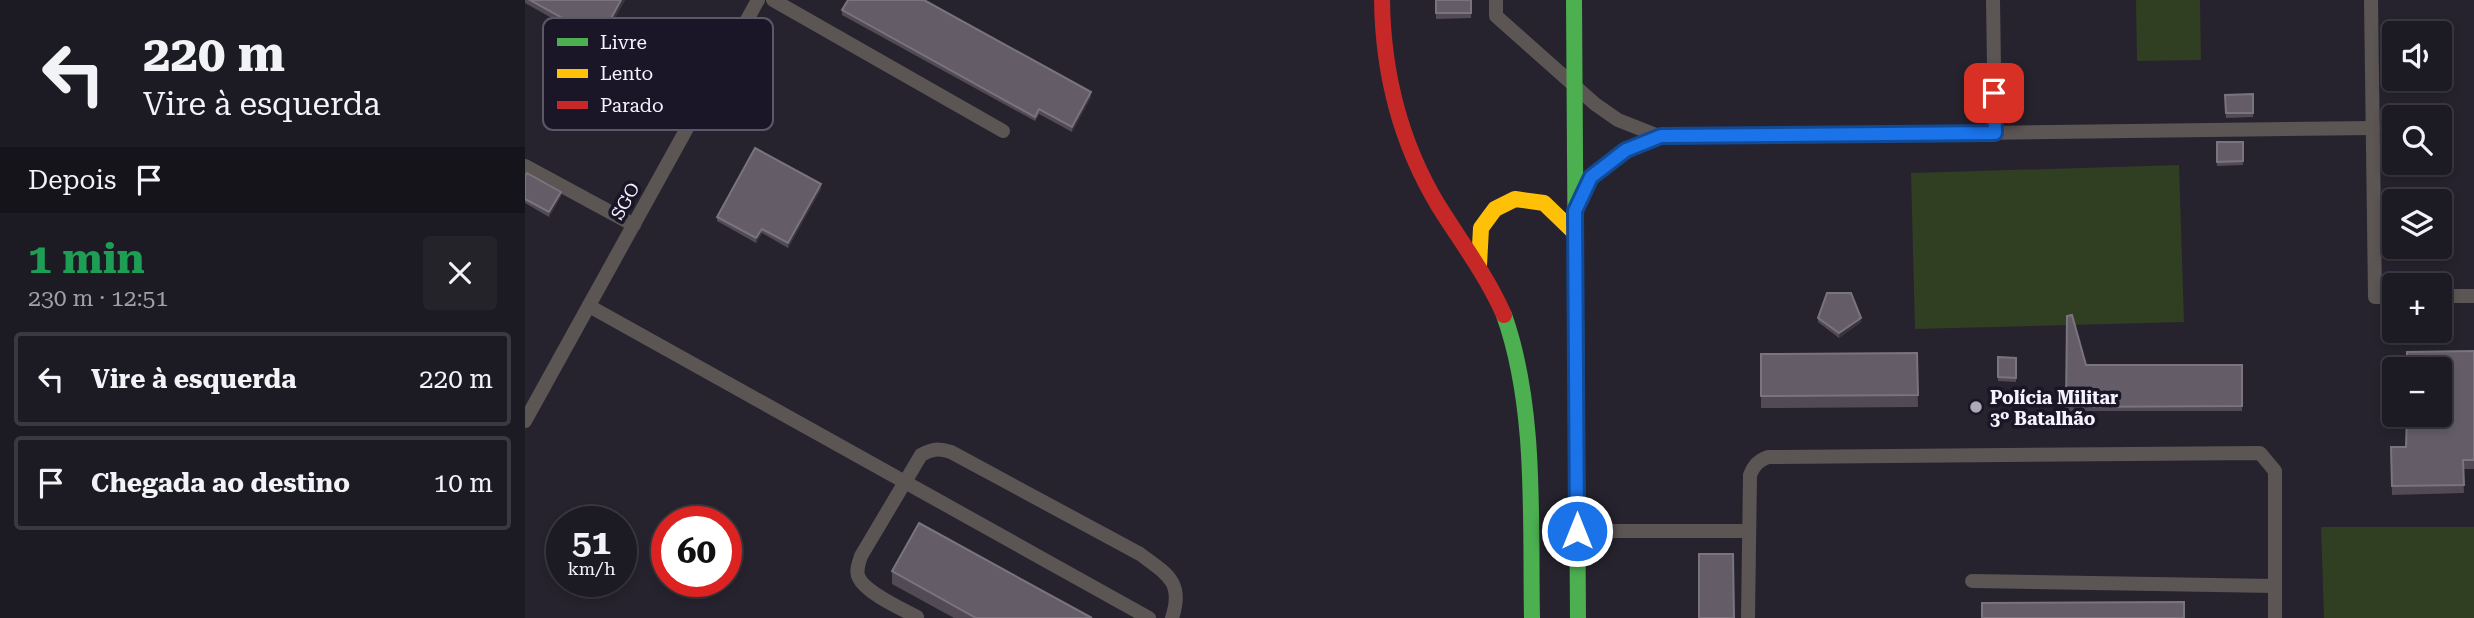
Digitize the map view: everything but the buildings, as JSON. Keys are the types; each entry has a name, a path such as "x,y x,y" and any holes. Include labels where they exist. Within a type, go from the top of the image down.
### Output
{"main road":[{"path":"1382,0 1381,37 1391,96 1405,139 1436,201 1479,265 1509,330 1522,378 1528,423 1532,618"},
{"path":"1574,0 1578,618"},
{"path":"1479,265 1481,228 1495,209 1515,199 1544,203 1575,233"}],"lane":[{"name":"SGO","path":"748,18 758,0"},
{"path":"773,0 1003,131"},
{"path":"1381,37 1399,0"},
{"path":"1496,0 1496,16 1595,104 1618,120 1661,136 2373,128"},
{"path":"1993,0 1995,133"},
{"path":"2371,0 2375,297 2382,297"},
{"name":"SGO","path":"525,421 686,130"},
{"path":"1575,211 1591,177 1626,150 1661,136"},
{"path":"525,166 634,225"},
{"path":"2452,296 2474,296"},
{"path":"589,306 1149,618"},
{"path":"917,617 865,587 858,578 857,569 861,556 921,455 939,449 951,452 1140,554 1164,571 1176,593 1177,601 1172,618"},
{"path":"1748,618 1750,475 1753,466 1768,457 2260,453 2275,471 2275,618"},
{"path":"1577,531 1748,531"},
{"path":"1972,582 2275,586"}],"green space":[{"path":"2136,0 2200,0 2201,60 2137,61"},
{"path":"2179,165 2184,322 1915,329 1911,173"},
{"path":"2321,527 2474,527 2474,618 2324,618"}],"traffic: fast":[{"path":"1574,0 1578,618"},
{"path":"1504,315 1515,351 1527,426 1532,618"}],"traffic: slow":[{"path":"1479,265 1481,228 1495,209 1515,199 1544,203 1575,233"}],"traffic: jam":[{"path":"1382,0 1390,80 1413,157 1438,205 1482,273 1504,315"}],"place":[{"name":"Polícia Militar 3º Batalhão","path":"1976,407"}],"route":[{"path":"1577,531 1575,211 1591,177 1626,150 1661,136 1995,133 1994,93"}]}
